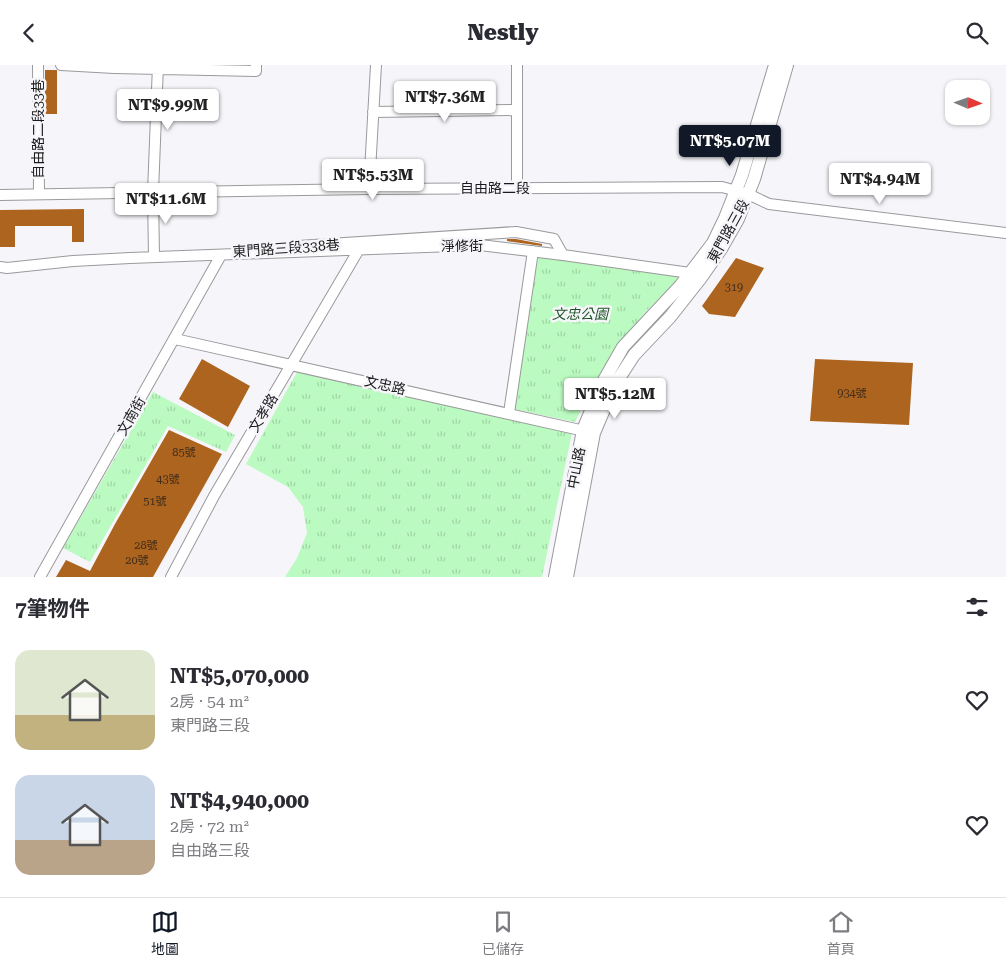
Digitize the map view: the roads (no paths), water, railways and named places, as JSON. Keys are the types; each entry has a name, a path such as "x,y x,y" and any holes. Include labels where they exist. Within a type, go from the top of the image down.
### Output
{"main road":[{"name":"東門路三段","path":"742,192 775,65"},
{"name":"東門路三段","path":"695,276 742,192 787,65"},
{"name":"中山路","path":"555,577 589,432 603,382 623,347 695,276"},
{"name":"中山路","path":"568,577 589,432"}],"street":[{"name":"自由路二段33巷","path":"38,65 39,194"},
{"path":"61,65 256,71 256,65"},
{"path":"369,189 376,65"},
{"path":"517,65 517,188"},
{"path":"154,257 153,192 157,67"},
{"path":"373,112 517,110"},
{"name":"自由路二段","path":"0,195 369,189 722,187 742,192 769,204 1006,233"},
{"name":"東門路三段338巷","path":"0,267 7,268 73,261 221,255 230,250 516,232 554,239 564,255"},
{"name":"淨修街","path":"221,255 480,245 564,255 695,276"},
{"name":"文孝路","path":"170,577 214,495 358,251"},
{"path":"509,413 533,251"},
{"name":"文南街","path":"40,577 221,255"},
{"name":"文忠路","path":"175,339 589,432"}],"park label":[{"name":"文忠公園","path":"580,314"}]}
